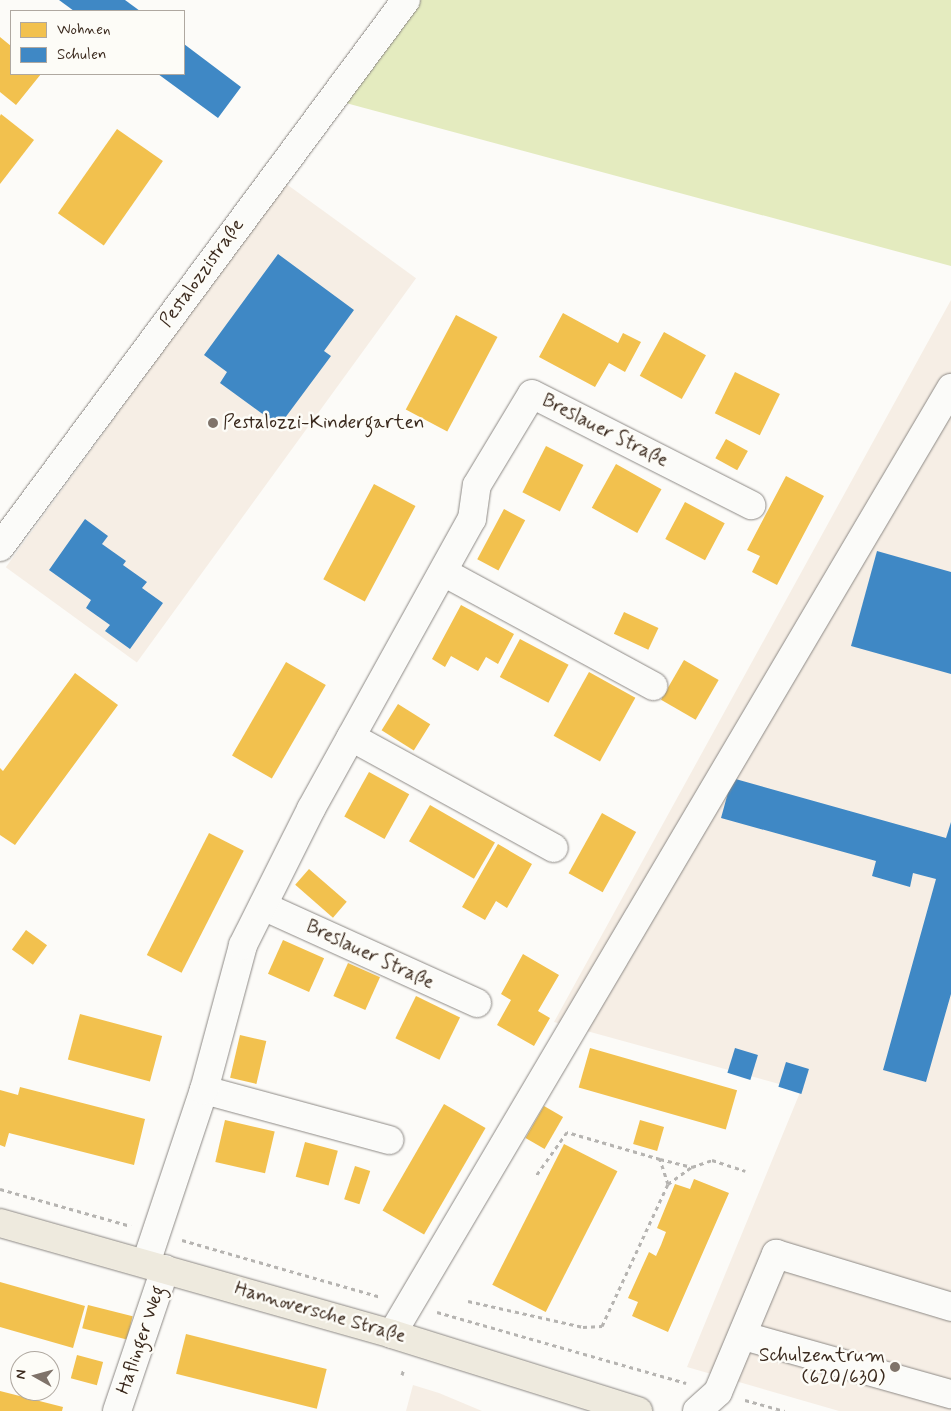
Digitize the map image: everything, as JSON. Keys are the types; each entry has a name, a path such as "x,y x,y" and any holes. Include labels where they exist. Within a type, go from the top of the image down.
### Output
{"main road":[{"name":"Hannoversche Straße","path":"0,1223 392,1334 638,1411"}],"street":[{"name":"Pestalozzistraße","path":"0,547 406,0"},
{"path":"392,1334 951,388"},
{"name":"Breslauer Straße","path":"156,1266 243,945 311,809 444,573 472,519 477,485 532,394 751,505"},
{"path":"444,573 653,686"},
{"path":"351,738 554,848"},
{"name":"Breslauer Straße","path":"263,906 477,1003"},
{"path":"204,1090 389,1140"},
{"path":"697,1411 718,1392 744,1336 776,1254 951,1307"},
{"name":"Haflinger Weg","path":"117,1411 156,1266"},
{"path":"744,1336 951,1394"}],"path":[{"path":"535,1177 567,1132 692,1167"},
{"path":"660,1159 668,1184"},
{"path":"468,1301 583,1328 602,1326 668,1184 692,1167 712,1160 745,1171"}],"shaded area":[{"name":"Pestalozzi-Kindergarten","path":"285,183 416,278 137,663 6,567"},
{"path":"951,300 951,1411 839,1411 687,1367 801,1090 554,1022"},
{"path":"413,1385 439,1393 482,1411 406,1411"}],"green space":[{"path":"406,0 951,0 951,266 331,99"}],"building: Wohnen":[{"path":"0,37 10,45 10,75 40,75 16,105 0,92"},
{"path":"1,114 34,140 0,184 0,116"},
{"path":"117,129 163,161 104,245 58,213"},
{"path":"563,313 618,343 623,333 641,342 625,372 609,363 595,387 539,357"},
{"path":"456,315 497,337 447,432 406,409"},
{"path":"664,332 706,355 682,399 640,376"},
{"path":"735,372 780,394 760,435 715,413"},
{"path":"726,439 748,451 737,470 715,458"},
{"path":"546,446 583,465 560,511 522,492"},
{"path":"616,464 661,489 637,533 592,508"},
{"path":"786,476 824,496 777,585 752,572 760,556 747,550"},
{"path":"374,484 415,506 365,601 323,579"},
{"path":"685,502 725,523 705,560 665,539"},
{"path":"504,509 525,520 498,571 477,559"},
{"path":"461,605 514,634 498,664 486,657 478,671 451,656 445,667 432,659"},
{"path":"624,612 658,628 648,650 614,634"},
{"path":"520,639 569,665 548,703 500,677"},
{"path":"684,660 719,680 696,720 661,700"},
{"path":"286,662 326,685 272,779 232,756"},
{"path":"589,672 635,698 600,762 554,736"},
{"path":"75,673 118,705 15,845 0,835 0,768 3,771"},
{"path":"398,704 430,724 414,750 382,730"},
{"path":"369,772 409,794 385,839 344,817"},
{"path":"430,805 495,842 474,879 409,841"},
{"path":"602,813 636,832 603,892 569,873"},
{"path":"209,833 244,851 182,973 147,955"},
{"path":"498,844 532,864 507,908 496,901 485,920 462,907"},
{"path":"309,869 347,902 333,918 295,885"},
{"path":"26,930 47,945 33,965 12,949"},
{"path":"283,940 324,958 309,992 268,974"},
{"path":"523,954 559,975 538,1011 550,1018 534,1046 497,1025 511,1000 501,994"},
{"path":"348,963 380,977 365,1010 333,996"},
{"path":"416,996 460,1017 439,1060 395,1038"},
{"path":"80,1014 162,1036 150,1081 68,1059"},
{"path":"240,1035 266,1041 256,1084 230,1078"},
{"path":"590,1048 737,1090 726,1130 579,1087"},
{"path":"20,1087 145,1119 134,1165 9,1133 5,1147 0,1145 0,1090 18,1095"},
{"path":"444,1104 486,1128 424,1235 382,1211"},
{"path":"544,1106 563,1117 545,1149 526,1138"},
{"path":"225,1120 275,1131 265,1173 215,1162"},
{"path":"640,1120 664,1127 657,1151 633,1144"},
{"path":"305,1142 338,1151 329,1186 296,1177"},
{"path":"564,1144 617,1171 546,1312 492,1285"},
{"path":"355,1166 370,1171 359,1204 344,1199"},
{"path":"694,1179 729,1193 668,1332 632,1316 638,1302 628,1298 649,1252 656,1256 661,1245 666,1232 657,1228 675,1184 690,1189"},
{"path":"0,1282 85,1306 73,1348 0,1327"},
{"path":"88,1305 133,1316 127,1339 82,1328"},
{"path":"186,1334 327,1369 317,1409 176,1374"},
{"path":"77,1355 103,1362 97,1385 71,1378"},
{"path":"0,1391 10,1394 10,1401 39,1401 63,1407 62,1411 0,1411"}],"building: Schulen":[{"path":"59,0 125,0 139,10 73,10"},
{"path":"185,45 241,87 218,118 159,75 185,75"},
{"path":"278,254 354,310 324,351 331,356 279,426 220,383 227,372 204,355"},
{"path":"85,519 108,536 102,544 126,561 123,565 147,582 142,588 163,603 130,649 105,631 110,625 86,608 91,600 49,570"},
{"path":"877,551 951,572 951,674 851,646"},
{"path":"732,778 946,838 951,822 951,994 926,1082 883,1070 936,879 913,873 910,887 872,876 876,861 721,818"},
{"path":"735,1048 758,1055 750,1080 727,1073"},
{"path":"786,1062 809,1069 801,1094 778,1087"}],"place":[{"name":"Pestalozzi-Kindergarten","path":"213,423"},
{"name":"Schulzentrum (620/630)","path":"895,1367"}]}
